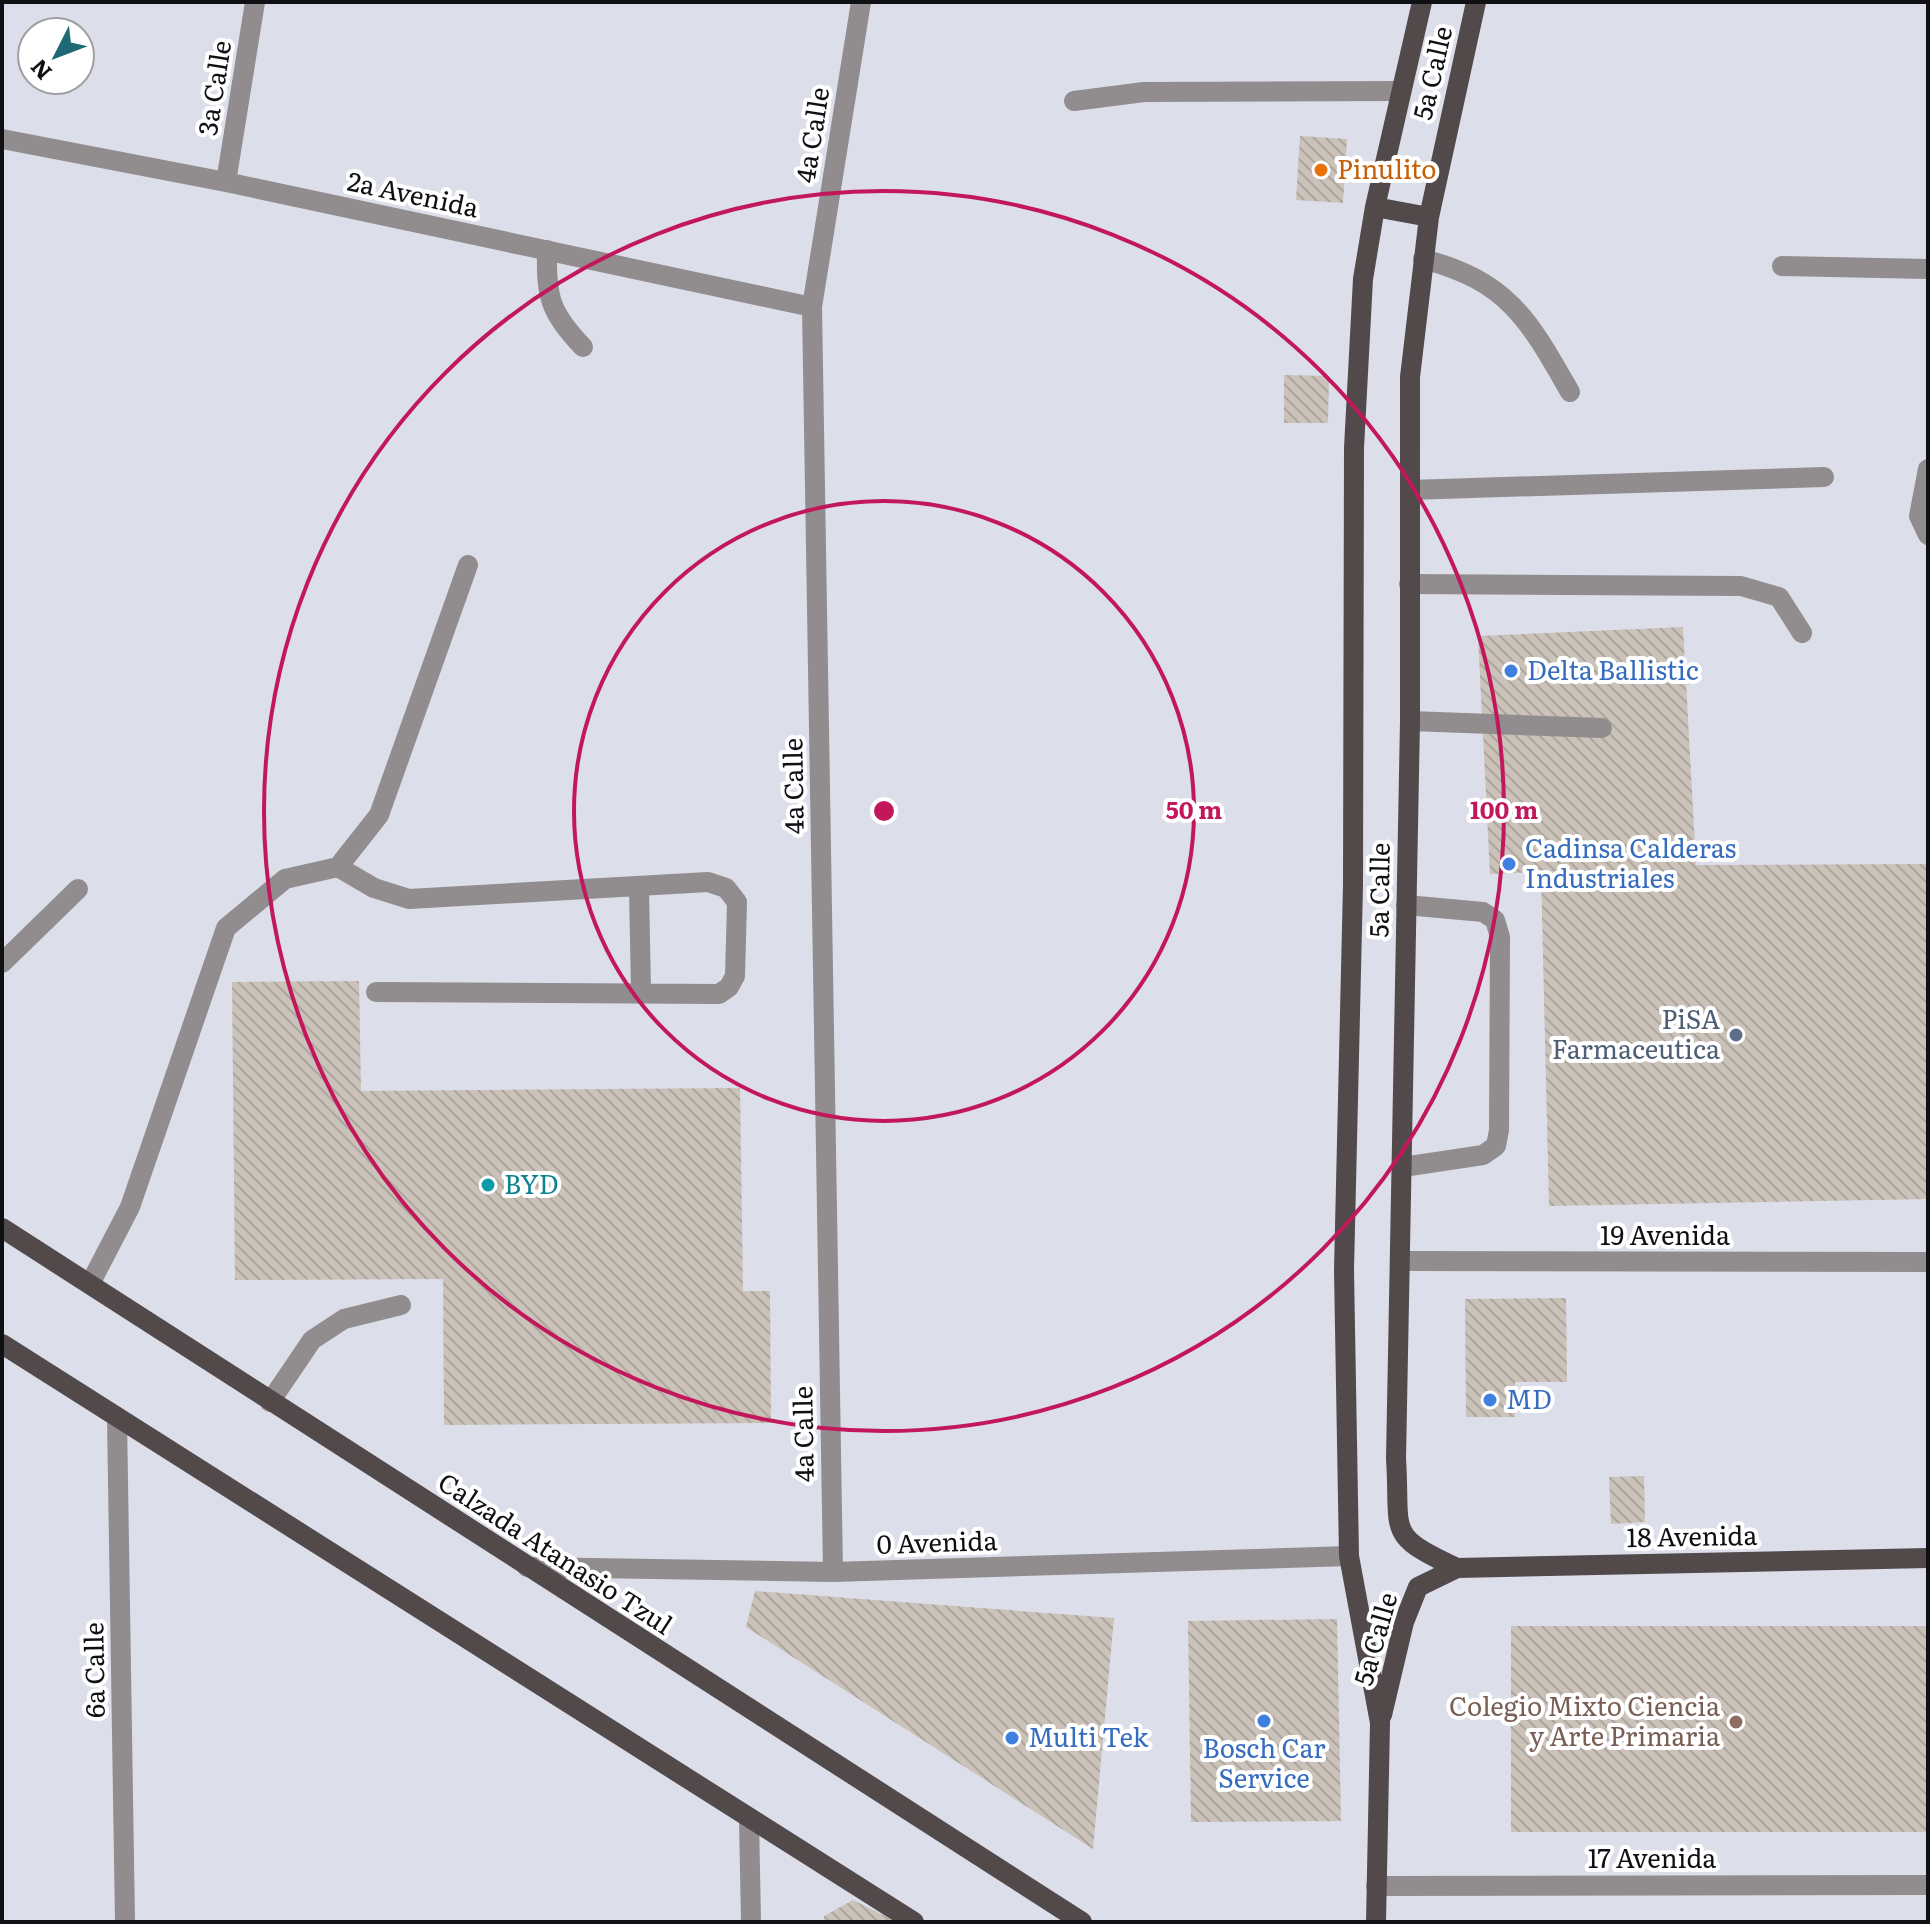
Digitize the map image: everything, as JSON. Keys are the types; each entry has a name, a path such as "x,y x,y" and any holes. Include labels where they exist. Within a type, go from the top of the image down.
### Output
{"main road":[{"name":"5a Calle","path":"1376,1922 1380,1723 1349,1556 1344,1270 1353,870 1354,448 1363,279 1375,207 1422,2"},
{"name":"5a Calle","path":"1457,1568 1408,1542 1398,1524 1396,1459 1410,721 1410,377 1429,217 1476,2"},
{"path":"1375,207 1429,217"},
{"name":"Calzada Atanasio Tzul","path":"2,1228 1082,1922"},
{"path":"2,1344 914,1922"},
{"name":"18 Avenida","path":"1457,1568 1928,1558"},
{"name":"5a Calle","path":"1380,1723 1404,1622 1418,1587 1457,1568"}],"street":[{"name":"3a Calle","path":"226,182 255,2"},
{"name":"4a Calle","path":"833,1572 812,307 861,2"},
{"path":"1074,101 1144,92 1400,91"},
{"name":"2a Avenida","path":"2,139 226,182 812,307"},
{"path":"547,250 550,305 561,324 583,347"},
{"path":"1423,259 1456,268 1502,294 1531,324 1570,392"},
{"path":"1782,266 1928,269"},
{"path":"1928,469 1919,516 1928,535"},
{"path":"1410,490 1824,477"},
{"path":"90,1284 130,1207 226,928 285,879 338,867 379,815 468,565"},
{"path":"1409,584 1741,586 1779,597 1802,633"},
{"path":"1410,721 1602,728"},
{"path":"338,867 374,888 409,899 708,882 726,888 737,902 735,976 729,987 719,994 376,992"},
{"path":"639,888 641,992"},
{"path":"2,963 78,889"},
{"path":"1403,1167 1483,1155 1496,1146 1499,1130 1500,937 1495,920 1483,912 1406,905"},
{"name":"19 Avenida","path":"1401,1261 1928,1262"},
{"path":"270,1402 312,1340 344,1319 401,1305"},
{"name":"6a Calle","path":"117,1417 125,1922"},
{"name":"0 Avenida","path":"527,1567 833,1572 1349,1556"},
{"path":"749,1819 751,1922"},
{"name":"17 Avenida","path":"1376,1886 1928,1885"}],"building":[{"name":"Pinulito","path":"1300,136 1347,139 1343,203 1296,200"},
{"path":"1284,375 1329,376 1328,423 1284,423"},
{"name":"PiSA Farmaceutica","path":"1683,627 1696,865 1928,864 1928,1199 1549,1206 1541,872 1490,874 1478,636"},
{"name":"BYD","path":"359,981 361,1091 740,1088 743,1291 770,1291 771,1423 444,1425 443,1279 235,1280 232,982"},
{"path":"1566,1298 1567,1382 1515,1382 1515,1417 1466,1417 1465,1299"},
{"path":"1644,1476 1645,1522 1611,1524 1609,1477"},
{"name":"Multi Tek","path":"755,1591 1114,1618 1093,1849 746,1627"},
{"name":"Bosch Car Service","path":"1337,1619 1341,1821 1191,1822 1188,1621"},
{"path":"1511,1626 1928,1626 1928,1832 1511,1832"},
{"path":"853,1900 897,1922 824,1922 824,1916"}],"place":[{"name":"Pinulito","path":"1321,170"},
{"name":"Delta Ballistic","path":"1511,671"},
{"name":"Cadinsa Calderas Industriales","path":"1509,864"},
{"name":"PiSA Farmaceutica","path":"1736,1035"},
{"name":"BYD","path":"488,1185"},
{"name":"MD","path":"1490,1400"},
{"name":"Bosch Car Service","path":"1264,1721"},
{"name":"Colegio Mixto Ciencia y Arte Primaria","path":"1736,1722"},
{"name":"Multi Tek","path":"1012,1738"}]}
